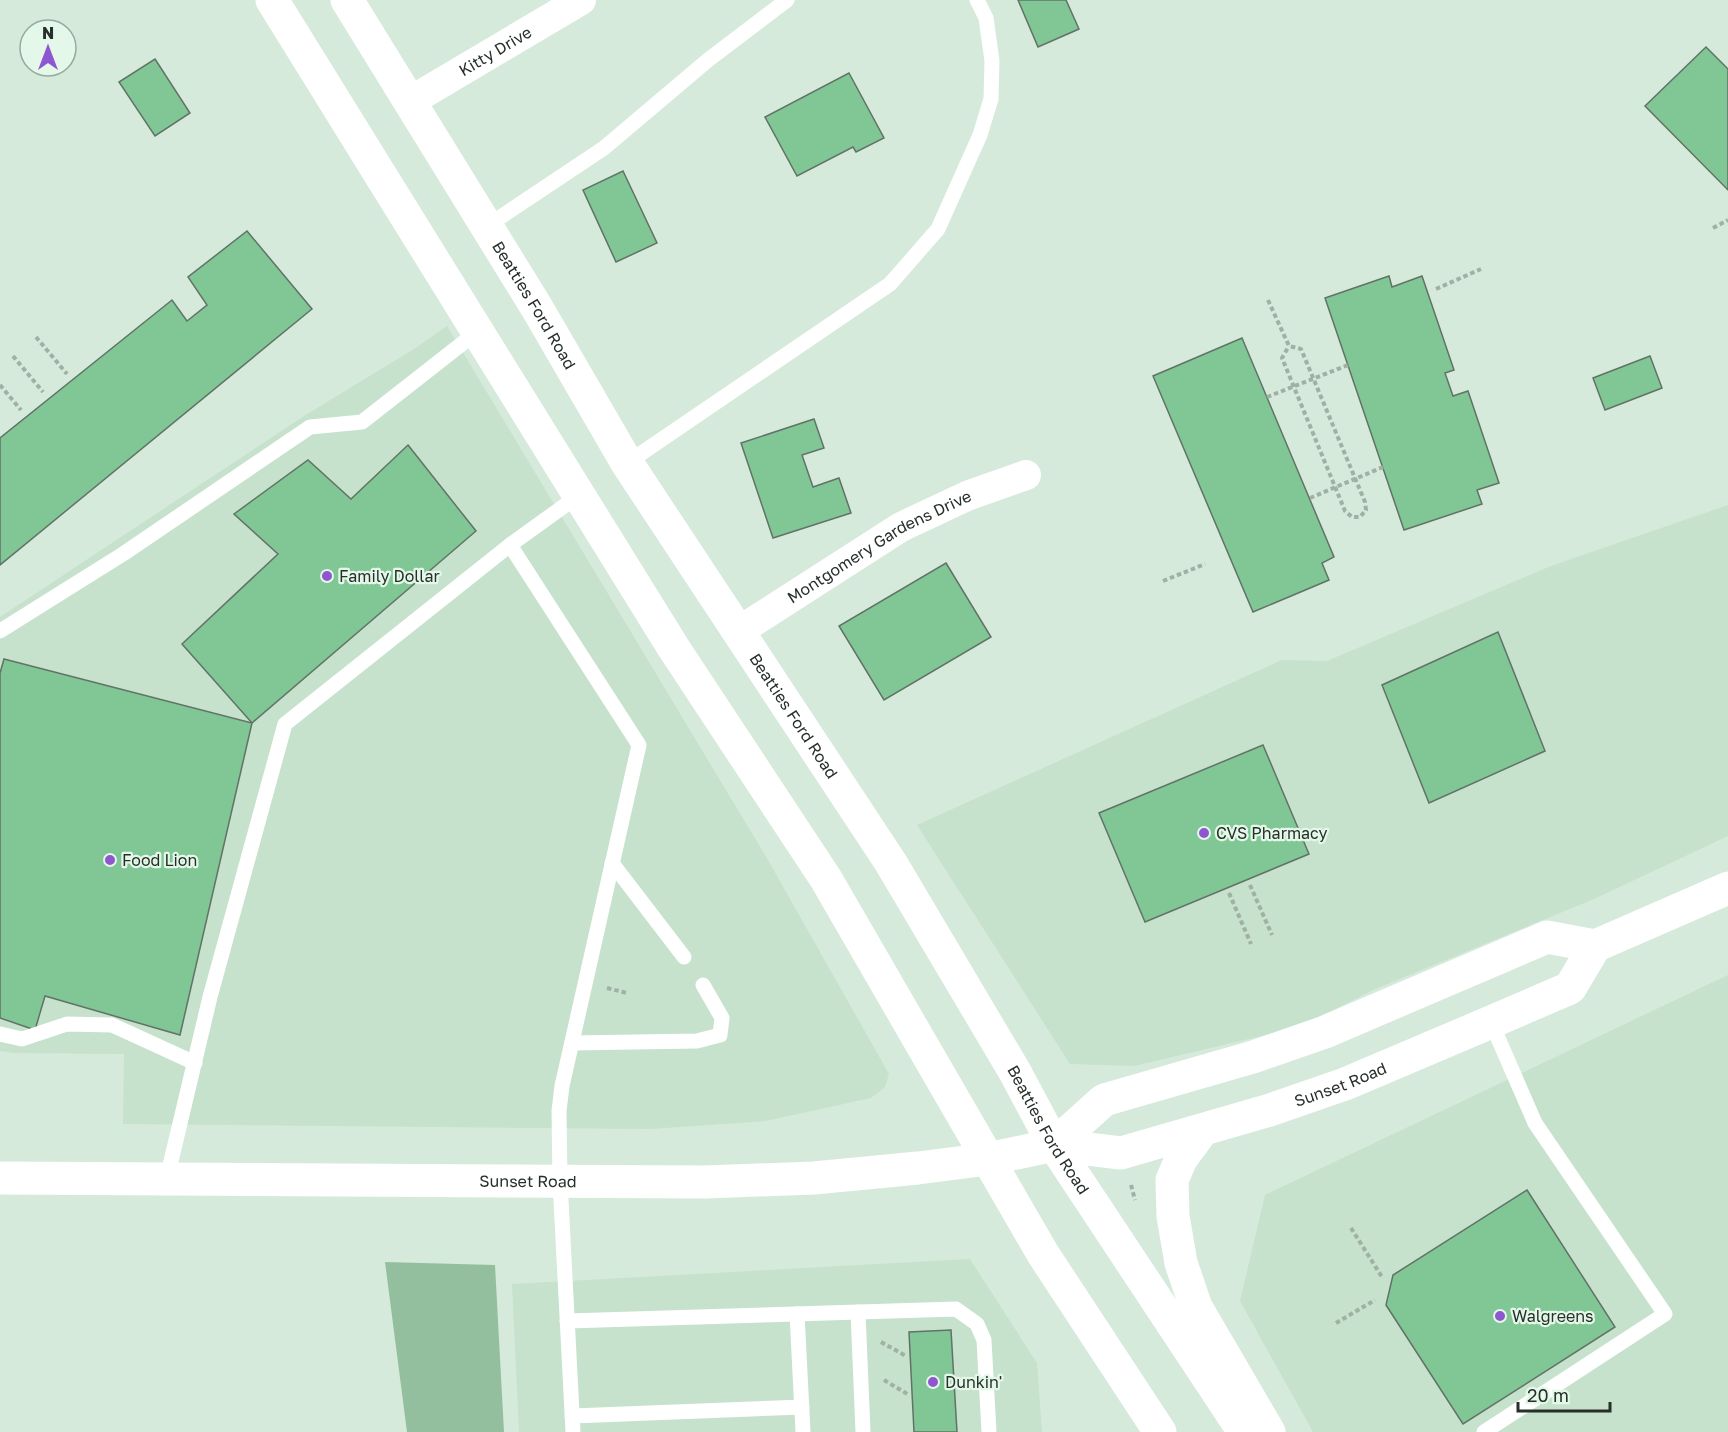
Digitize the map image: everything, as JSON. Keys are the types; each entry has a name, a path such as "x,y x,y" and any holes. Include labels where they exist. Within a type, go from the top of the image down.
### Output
{"main road":[{"path":"272,0 578,496 826,879 1043,1254 1160,1432"},
{"name":"Beatties Ford Road","path":"347,0 487,226 627,463 891,863 1015,1072 1054,1145 1244,1432"},
{"path":"1054,1145 1104,1100 1253,1058 1325,1032 1547,937 1595,946 1728,888"},
{"name":"Sunset Road","path":"0,1178 704,1182 814,1178 988,1159 1054,1145 1121,1154 1201,1132 1345,1084 1570,988 1595,946"},
{"path":"1201,1132 1181,1159 1172,1180 1173,1216 1180,1263 1196,1307 1269,1432"}],"street":[{"name":"Kitty Drive","path":"410,102 581,0"},
{"name":"Montgomery Gardens Drive","path":"739,631 901,527 967,496 1026,475"}],"lane":[{"path":"487,226 604,148 708,60 787,0"},
{"path":"627,463 890,284 938,229 980,135 991,99 992,62 986,18 977,0"},
{"path":"0,631 123,554 310,427 362,422 477,332"},
{"path":"168,1178 195,1063 285,724 510,545 578,496"},
{"path":"510,545 639,746 572,1043 560,1111 560,1181 573,1432"},
{"path":"612,863 684,957"},
{"path":"572,1043 697,1041 720,1035 722,1018 703,985"},
{"path":"1484,1432 1665,1314 1535,1123 1491,1022"},
{"path":"0,1034 22,1039 67,1024 112,1025 195,1063"},
{"path":"567,1321 956,1309 977,1324 984,1340 989,1432"},
{"path":"858,1312 862,1432"},
{"path":"797,1314 803,1432"},
{"path":"572,1416 802,1407"}],"path":[{"path":"1713,228 1728,220"},
{"path":"1436,289 1481,269"},
{"path":"1268,300 1289,346"},
{"path":"36,337 67,374"},
{"path":"1289,346 1301,349 1356,479 1366,510 1360,517 1352,517 1345,511 1335,488 1282,358 1289,346"},
{"path":"13,356 43,392"},
{"path":"1267,397 1348,365"},
{"path":"0,385 21,410"},
{"path":"1310,498 1383,468"},
{"path":"1163,581 1205,564"},
{"path":"1250,885 1272,935"},
{"path":"1229,893 1251,944"},
{"path":"1131,1185 1135,1200"},
{"path":"1129,1203 1143,1197"},
{"path":"1351,1228 1382,1277"},
{"path":"1336,1323 1375,1300"}],"shaded area":[{"path":"447,326 768,860 889,1074 885,1087 871,1098 766,1121 650,1129 123,1124 124,1054 0,1051 0,617 304,416 414,349"},
{"path":"1728,505 1728,836 1594,899 1373,990 1300,1027 1134,1066 1070,1064 917,825 1282,660 1327,661 1551,566"},
{"path":"1728,975 1728,1432 1313,1432 1240,1301 1265,1195"},
{"path":"970,1259 1037,1363 1042,1432 519,1432 512,1284"},
{"path":"385,1262 495,1265 504,1432 407,1432"}],"building":[{"path":"1018,0 1066,0 1079,29 1038,47"},
{"path":"1706,47 1728,69 1728,190 1645,106"},
{"path":"155,59 190,113 155,136 119,82"},
{"path":"849,73 884,138 856,152 853,147 797,176 765,117"},
{"path":"623,171 657,243 616,262 583,190"},
{"path":"247,231 312,309 0,565 0,438 172,300 187,321 207,305 188,277"},
{"path":"1389,276 1392,287 1422,276 1454,370 1445,373 1453,396 1468,391 1499,483 1477,490 1482,504 1404,530 1325,298"},
{"path":"1242,338 1334,557 1322,563 1329,580 1253,612 1153,376"},
{"path":"1650,356 1662,388 1605,410 1593,378"},
{"path":"814,419 824,448 802,455 813,487 839,478 851,513 773,538 741,443"},
{"path":"408,445 476,531 252,723 182,644 278,554 234,514 308,460 351,499"},
{"path":"946,563 991,637 884,700 839,626"},
{"path":"1498,632 1545,751 1429,803 1382,685"},
{"name":"Food Lion","path":"4,659 252,723 180,1035 45,996 35,1030 0,1018 0,673"},
{"name":"CVS Pharmacy","path":"1263,745 1309,854 1145,922 1099,813"},
{"name":"Walgreens","path":"1527,1190 1615,1327 1463,1424 1386,1305 1393,1275"},
{"name":"Dunkin'","path":"951,1330 957,1432 914,1432 909,1332"}],"place":[{"name":"Family Dollar","path":"327,576"},
{"name":"CVS Pharmacy","path":"1204,833"},
{"name":"Food Lion","path":"110,860"},
{"name":"Walgreens","path":"1500,1316"},
{"name":"Dunkin'","path":"933,1382"}]}
